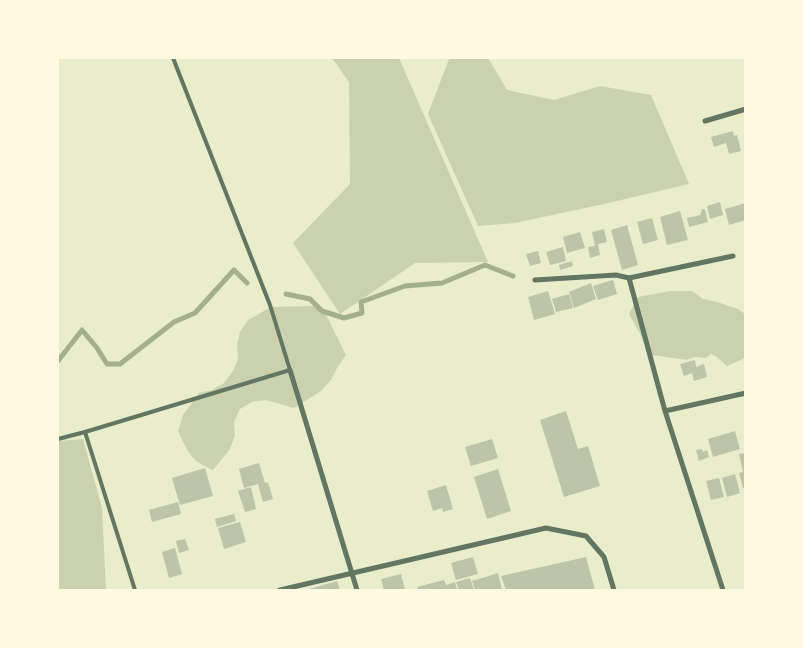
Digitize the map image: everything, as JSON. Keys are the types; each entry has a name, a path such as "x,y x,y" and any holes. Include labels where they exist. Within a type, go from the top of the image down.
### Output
{"street":[{"path":"705,121 746,109"},
{"path":"535,280 616,274 629,278 733,256"},
{"path":"629,278 665,411 723,590"},
{"path":"290,370 357,590"},
{"path":"665,411 746,394"},
{"path":"280,590 546,528 586,536 604,557 614,590"}],"lane":[{"path":"58,440 290,370 270,305 173,58"},
{"path":"85,432 135,590"}],"green space":[{"path":"332,58 399,58 488,262 415,263 340,314 293,243 350,184 349,82"},
{"path":"451,58 488,58 507,90 554,100 600,86 651,95 689,184 515,223 478,226 428,114"},
{"path":"670,291 692,291 703,299 738,309 745,314 745,358 727,366 711,354 706,358 695,357 686,360 652,355 629,314 638,297"},
{"path":"314,306 325,313 346,355 331,380 321,391 294,408 266,400 252,402 240,409 234,422 235,435 230,449 213,470 199,463 191,455 178,431 183,415 199,393 212,390 224,383 233,371 238,359 237,345 240,332 248,320 271,307"},
{"path":"83,439 102,508 106,590 58,590 58,441"}],"building":[{"path":"733,131 734,136 737,135 741,151 729,154 726,143 714,147 711,137"},
{"path":"720,202 723,215 710,219 707,206"},
{"path":"746,203 746,220 729,225 725,209"},
{"path":"705,209 708,222 689,227 687,218 701,215 701,210"},
{"path":"680,211 688,240 667,245 660,217"},
{"path":"652,218 658,240 643,244 637,222"},
{"path":"627,225 638,265 622,270 611,230"},
{"path":"604,229 607,242 598,244 600,255 590,258 588,247 595,246 592,232"},
{"path":"580,232 585,248 567,253 563,237"},
{"path":"563,247 566,261 550,265 546,252"},
{"path":"538,251 541,263 530,266 526,254"},
{"path":"572,261 573,266 560,270 559,265"},
{"path":"613,280 617,294 598,300 593,286"},
{"path":"591,283 596,299 574,308 569,292"},
{"path":"548,291 555,314 534,320 528,297"},
{"path":"569,294 573,308 556,312 552,299"},
{"path":"695,360 696,367 704,364 707,377 694,381 692,373 684,376 680,364"},
{"path":"566,411 578,449 588,446 600,486 564,497 540,420"},
{"path":"735,431 740,449 713,457 708,439"},
{"path":"492,439 498,458 471,466 465,447"},
{"path":"702,449 703,452 707,450 709,457 699,461 696,450"},
{"path":"746,453 746,487 743,488 739,473 743,472 739,454"},
{"path":"259,463 265,483 268,482 273,499 263,502 258,484 244,488 239,469"},
{"path":"205,468 213,496 180,505 172,478"},
{"path":"498,469 511,511 487,519 474,477"},
{"path":"735,474 740,493 727,497 722,478"},
{"path":"719,478 724,497 711,500 706,481"},
{"path":"446,485 453,509 443,512 442,508 433,511 427,491"},
{"path":"251,487 256,509 245,512 238,491"},
{"path":"178,502 181,514 152,522 149,510"},
{"path":"234,514 236,521 217,527 215,519"},
{"path":"240,522 246,542 224,549 218,528"},
{"path":"185,539 189,550 179,553 176,541"},
{"path":"175,548 182,574 169,578 162,552"},
{"path":"473,557 478,574 456,580 451,563"},
{"path":"586,557 595,590 506,590 501,576"},
{"path":"498,573 502,590 475,590 472,581"},
{"path":"401,574 405,590 384,590 381,579"},
{"path":"470,578 474,590 459,590 456,582"},
{"path":"444,580 446,585 455,582 457,590 418,590 417,587"},
{"path":"337,581 340,590 306,590"}],"waterway":[{"path":"286,294 310,299 322,311 344,318 362,313 361,302 405,286 442,283 485,265 513,276"},
{"path":"58,361 82,330 107,364 120,364 174,322 195,313 234,270 247,283"}]}
